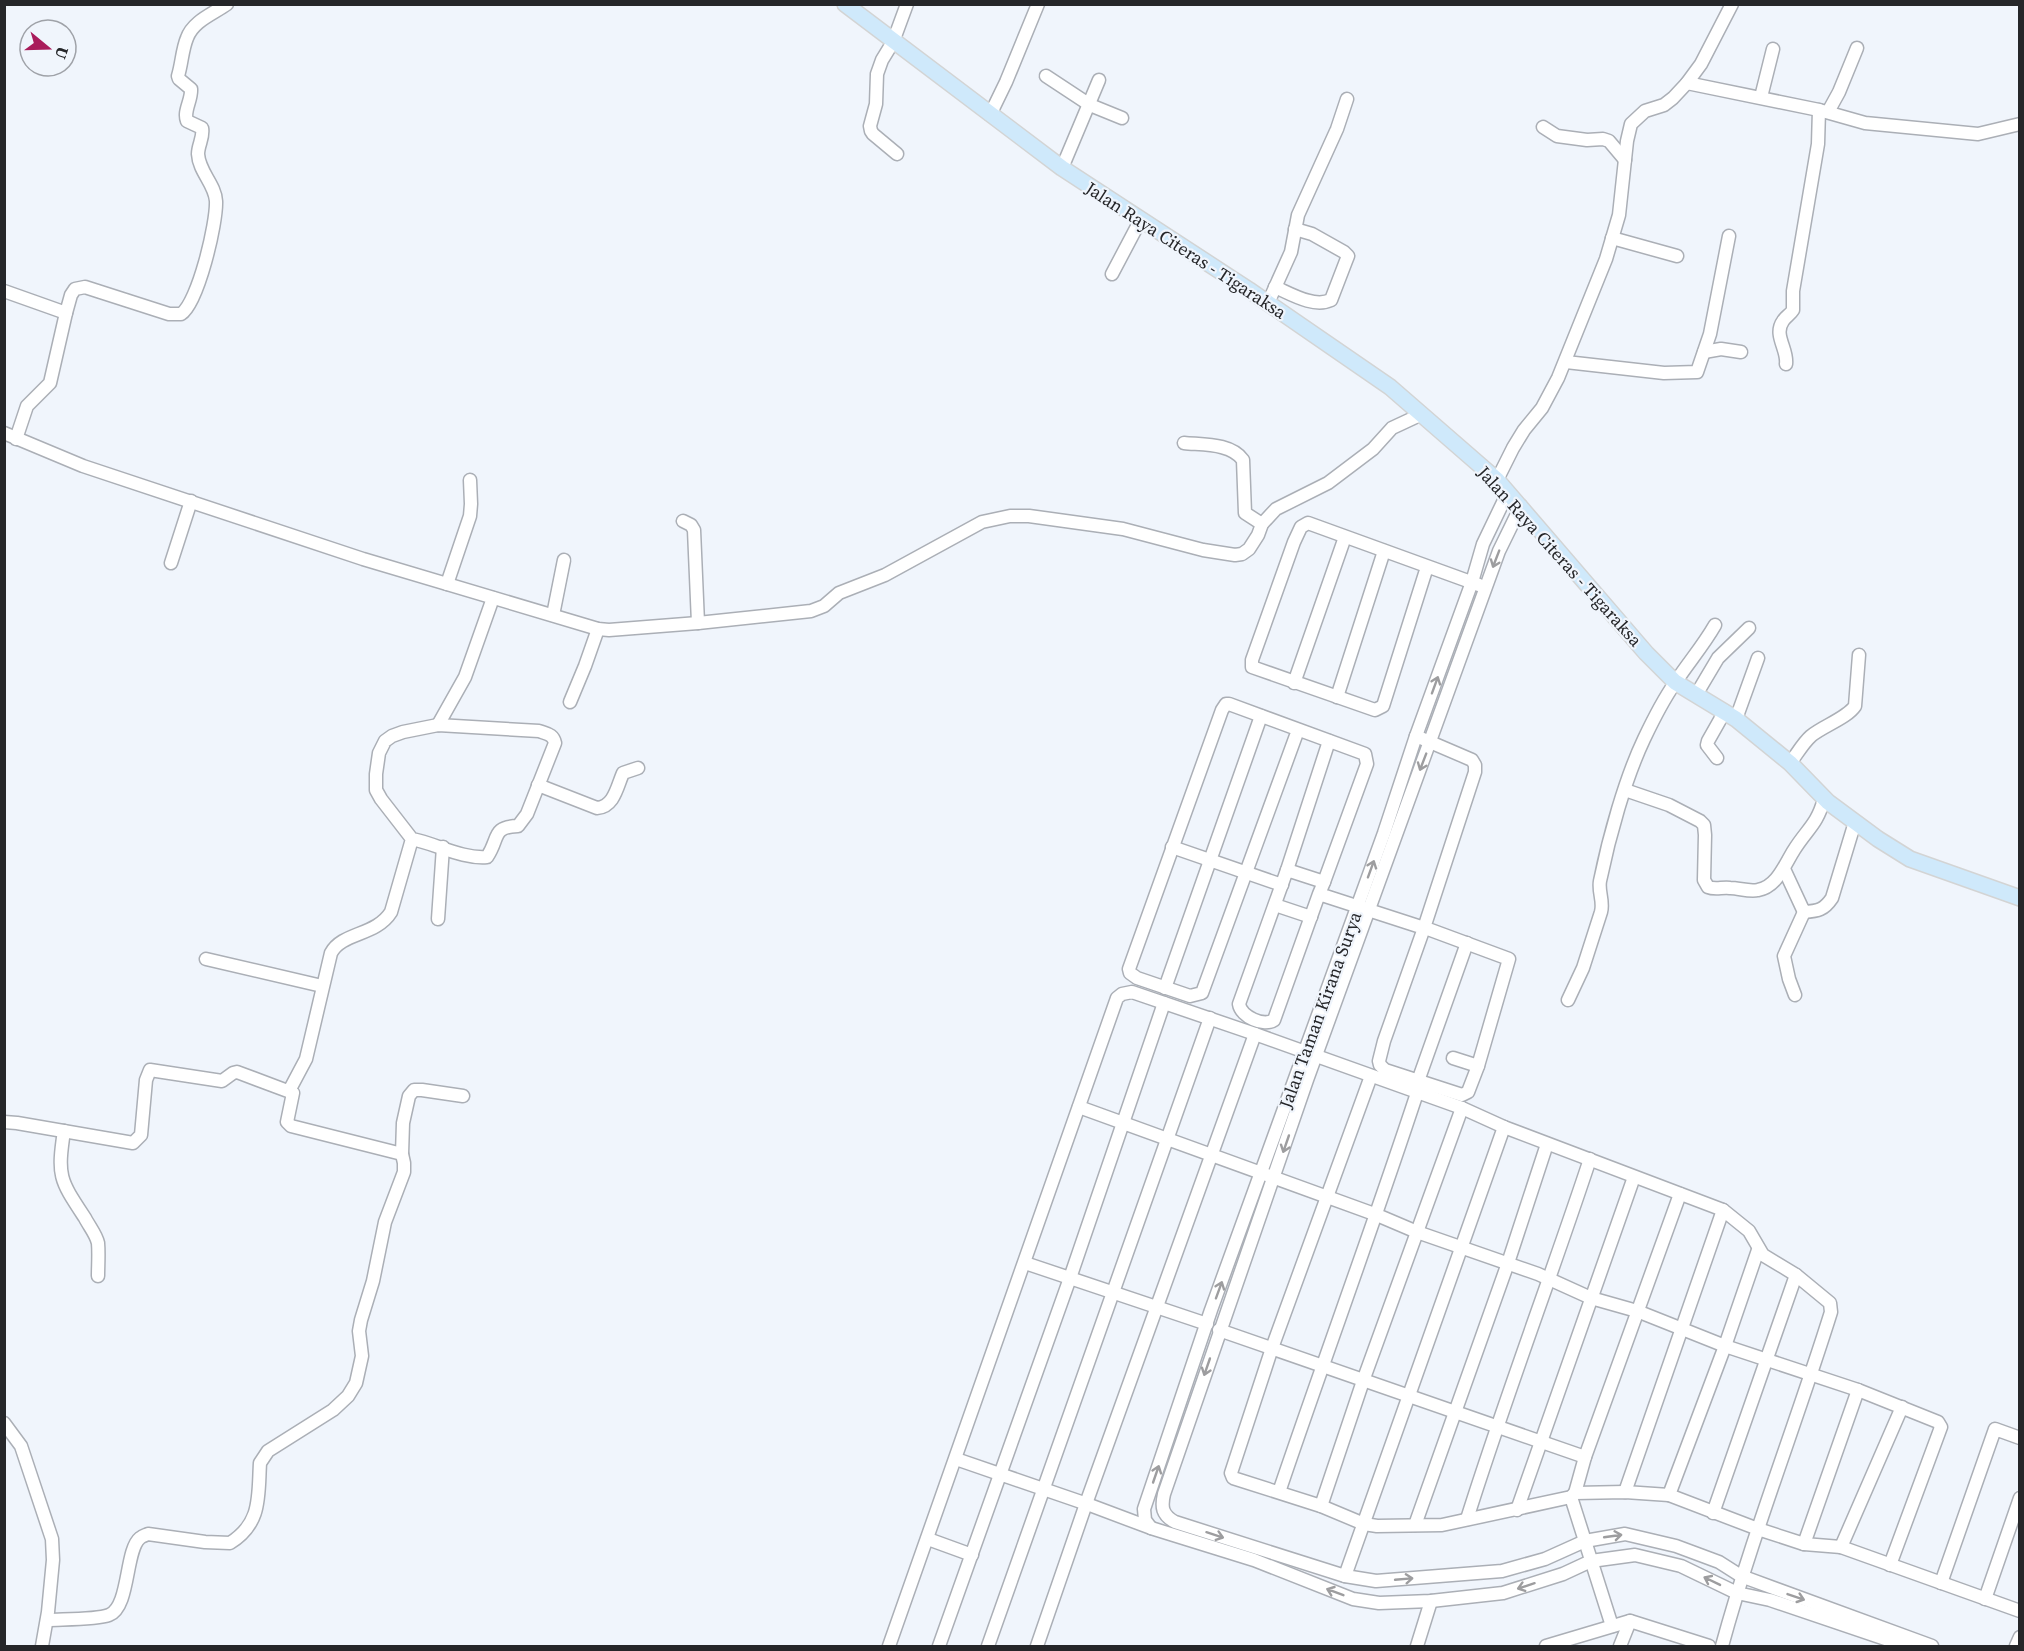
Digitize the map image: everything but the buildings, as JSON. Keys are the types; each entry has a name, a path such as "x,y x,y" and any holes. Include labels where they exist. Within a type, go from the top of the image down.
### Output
{"main road":[{"name":"Jalan Raya Citeras - Tigaraksa","path":"845,4 1062,168 1268,303 1390,387 1502,486 1646,652 1676,682 1731,715 1790,763 1824,799 1878,839 1910,859 2019,898"}],"street":[{"path":"227,4 196,24 191,30 186,39 178,76 191,89 185,116 187,121 202,128 198,157 203,172 214,191 216,202 210,248 189,307 181,314 169,314 85,287 75,289 71,294 50,383 27,406 10,436 83,466 363,559 598,629 609,630 698,624 811,611 824,606 839,593 885,575 973,527 995,519 1029,516 1124,529 1203,550 1235,555 1249,549 1258,536 1262,524 1276,509 1339,476 1377,446 1392,428 1422,414"},
{"path":"897,154 873,134 870,126 876,104 877,74 893,42 907,4"},
{"path":"990,114 1038,4"},
{"path":"1732,4 1701,64 1687,83 1823,111 1864,123 1978,134 2019,124"},
{"path":"1786,364 1787,356 1779,336 1779,329 1793,310 1793,291 1823,111 1839,92 1857,48"},
{"path":"1761,98 1773,49"},
{"path":"1046,76 1090,105 1122,117"},
{"path":"1062,168 1099,80"},
{"name":"Jalan Taman Kirana Surya","path":"1363,907 1416,736 1472,582 1518,439 1547,401 1566,362 1603,268 1619,214 1629,131 1635,119 1645,111 1664,105 1687,83"},
{"path":"1268,303 1291,252 1298,215 1338,129 1347,99"},
{"path":"1543,127 1557,136 1609,141 1625,160"},
{"path":"1112,274 1141,219"},
{"path":"1275,287 1317,303 1328,301 1348,256 1312,234 1295,229"},
{"path":"1566,362 1664,373 1694,373 1699,370 1710,334 1730,236"},
{"path":"1612,238 1677,256"},
{"path":"4,291 66,313"},
{"path":"1704,352 1720,349 1741,352"},
{"path":"1184,443 1229,449 1239,454 1243,460 1245,513 1262,524"},
{"path":"447,584 470,516 470,480"},
{"path":"171,562 191,501"},
{"name":"Jalan Taman Kirana Surya","path":"1151,1528 1145,1520 1144,1509 1261,1174 1310,1055 1363,907 1430,742 1499,551 1521,506"},
{"path":"683,521 691,525 694,530 698,624"},
{"path":"1427,567 1383,706 1375,710 1252,667 1252,660 1300,527 1308,523 1486,586"},
{"path":"1294,683 1345,537"},
{"path":"1337,697 1384,551"},
{"path":"553,615 564,560"},
{"path":"438,725 465,677 494,598"},
{"path":"1568,1000 1583,968 1601,912 1603,900 1599,890 1600,883 1625,790 1643,740 1662,703 1714,625"},
{"path":"1696,695 1718,658 1749,628"},
{"path":"570,702 598,629"},
{"path":"1790,763 1810,737 1852,711 1857,700 1859,655"},
{"path":"1718,758 1707,745 1707,741 1731,715 1758,658"},
{"path":"1298,730 1202,993 1190,996 1133,976 1129,969 1172,847 1224,706 1229,704 1365,754 1368,760 1274,1020 1266,1023 1245,1015 1240,1010 1239,1004 1282,885 1329,741"},
{"path":"1165,988 1261,716"},
{"path":"438,725 539,731 551,735 555,743 522,822 518,826 502,828 488,857 449,851 443,847 412,839 376,790 379,753 385,741 392,736 438,725"},
{"path":"1416,736 1472,760 1475,772 1394,1012 1379,1061 1380,1065 1418,1087 1504,1127 1723,1210 1749,1231 1758,1250 1776,1264 1796,1275 1832,1308 1812,1374 1742,1576 1722,1647"},
{"path":"538,785 602,807 611,800 623,773 638,768"},
{"path":"1625,790 1669,805 1704,825 1704,880 1711,889 1758,890 1767,886 1784,869 1795,849 1815,823 1824,799"},
{"path":"1804,912 1821,910 1832,898 1855,822"},
{"path":"290,1091 306,1059 331,953 336,946 380,925 391,912 412,839"},
{"path":"438,919 443,847"},
{"path":"1172,847 1282,885"},
{"path":"1784,869 1804,912 1784,956 1789,980 1795,994"},
{"path":"889,1647 1117,998 1122,994 1132,992 1371,1076 1462,1095 1468,1092 1478,1066 1509,959 1363,907 1287,870"},
{"path":"1275,905 1311,917"},
{"path":"1278,1492 1377,1215 1467,944"},
{"path":"206,959 322,986"},
{"path":"939,1647 1070,1278 1164,1003"},
{"path":"988,1647 1210,1018"},
{"path":"1037,1647 1210,1155 1255,1034"},
{"name":"Jalan Taman Kirana Surya","path":"1310,1055 1274,1178 1162,1504 1163,1512 1175,1522 1345,1576"},
{"path":"1453,1058 1478,1066"},
{"path":"4,1122 127,1143 137,1140 141,1135 146,1080 150,1070 222,1082 237,1072 294,1093 287,1122 291,1126 402,1154"},
{"path":"1371,1076 1272,1348 1231,1473 1233,1478 1322,1506 1364,1524 1377,1526 1442,1525 1517,1510 1573,1495 1625,1492 1669,1495 1713,1513 1804,1544 1841,1547 2019,1611"},
{"path":"47,1620 105,1616 116,1610 135,1544 148,1534 230,1543 248,1528 258,1505 262,1458 333,1410 348,1396 356,1383 362,1356 359,1331 361,1320 373,1281 385,1222 404,1172 403,1124 409,1096 411,1093 422,1090 463,1096"},
{"path":"1079,1107 1377,1215 1417,1232 1508,1263 1592,1298 1637,1311 1725,1346 1858,1390 1938,1422 1941,1427 1890,1566"},
{"path":"1322,1506 1363,1381 1462,1108"},
{"path":"1504,1127 1345,1576 1376,1581 1502,1571 1545,1559 1585,1541 1625,1534 1687,1550 1719,1562 1742,1576 1932,1647"},
{"path":"64,1131 60,1164 61,1178 64,1187 98,1243 98,1276"},
{"path":"1415,1525 1548,1144"},
{"path":"1467,1519 1496,1426 1550,1279 1590,1159"},
{"path":"1517,1510 1634,1177"},
{"path":"1612,1626 1573,1495 1680,1194"},
{"path":"1625,1492 1723,1210"},
{"path":"1669,1495 1758,1250"},
{"path":"1025,1263 1207,1324"},
{"path":"1713,1513 1796,1275"},
{"path":"1220,1330 1585,1457"},
{"path":"1804,1544 1858,1390"},
{"path":"1841,1547 1902,1407"},
{"path":"4,1423 21,1446 52,1539 47,1620 42,1647"},
{"path":"1941,1583 1995,1429 2019,1438"},
{"path":"956,1459 1151,1528 1254,1560 1353,1599 1379,1603 1431,1601 1503,1593 1563,1574 1591,1561 1635,1555 1681,1566 1737,1593 1770,1600 1906,1647"},
{"path":"1985,1599 2019,1498"},
{"path":"928,1539 972,1555"},
{"path":"1418,1647 1431,1601"},
{"path":"1620,1647 1630,1621"},
{"path":"1546,1647 1570,1643 1630,1621 1673,1641 1709,1647"},
{"path":"2016,1647 2019,1637"}]}
